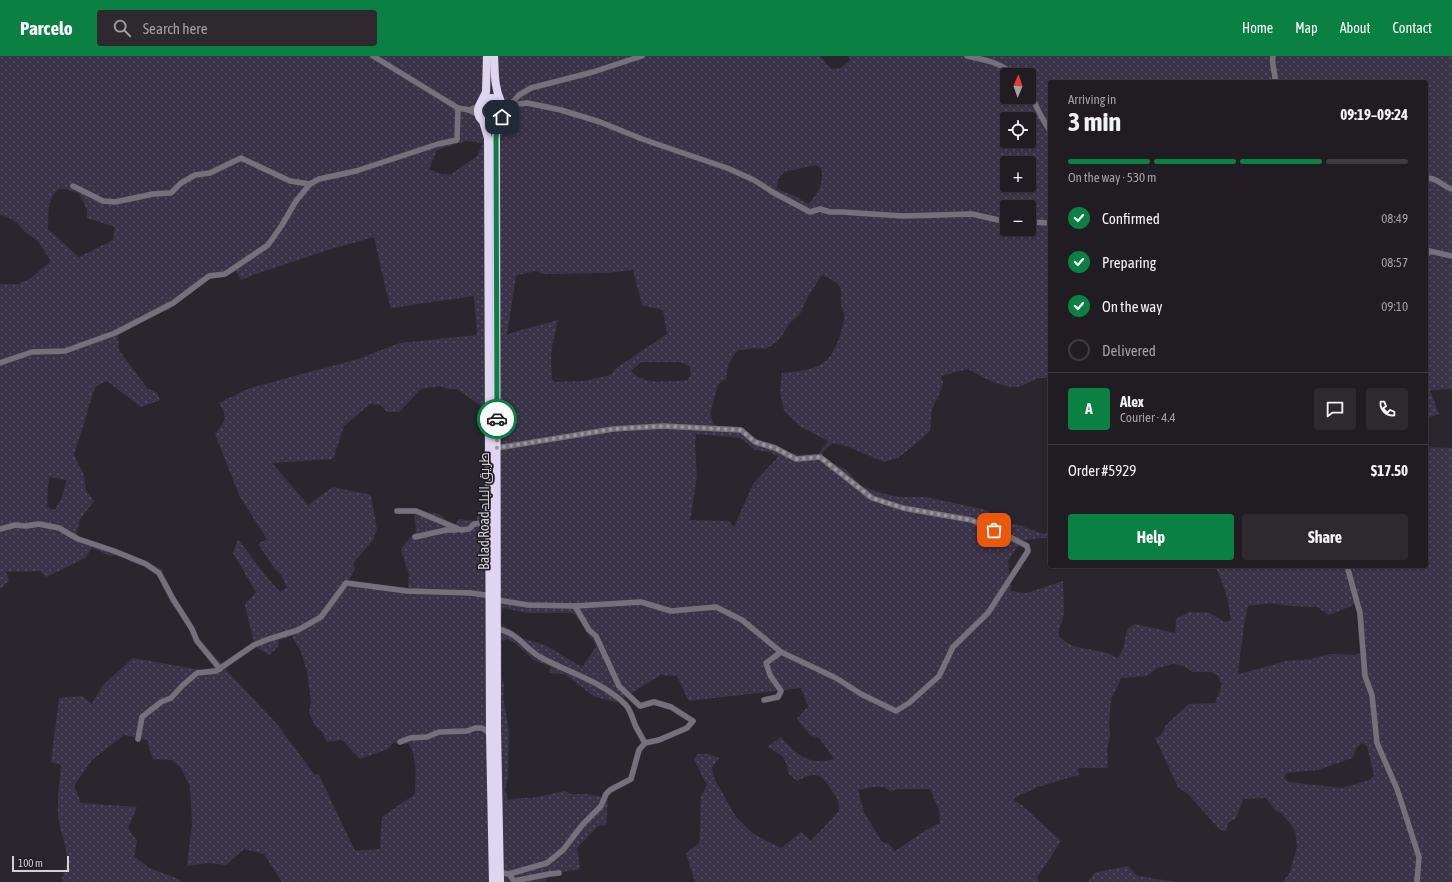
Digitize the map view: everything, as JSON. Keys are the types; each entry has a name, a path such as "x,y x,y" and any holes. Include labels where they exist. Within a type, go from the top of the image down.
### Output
{"highway":[{"path":"487,56 486,92 480,104 481,118 490,123 495,123 504,109"},
{"path":"494,56 496,92 504,109"},
{"path":"480,104 484,100 491,98 496,99 504,109"},
{"name":"Balad Road طريق البلد","path":"493,882 496,872 497,630 496,137 497,128 504,109"},
{"name":"Balad Road طريق البلد","path":"481,118 488,138 490,732 496,872 500,882"}],"street":[{"path":"373,56 458,108 469,110 481,118"},
{"path":"504,109 519,96 532,88 593,72 642,56"},
{"path":"966,56 1000,64 1006,68"},
{"path":"1273,56 1272,64 1276,74 1275,80"},
{"path":"504,109 527,103 561,110 600,122 642,139 727,168 754,180 774,193 810,212 820,209 830,212 903,216 972,214 1000,220"},
{"path":"469,110 480,104"},
{"path":"1035,104 1048,128"},
{"path":"0,363 32,352 65,352 115,333 173,303 209,276 225,274 268,245 282,226 296,201 310,184 319,179 356,171 438,144 457,140 458,108"},
{"path":"73,186 103,201 119,202 153,194 171,193 181,183 195,174 210,173 241,158 290,181 310,184"},
{"path":"1428,178 1431,178 1452,189"},
{"path":"1036,222 1048,223"},
{"path":"1428,253 1429,251 1452,256"},
{"path":"497,448 613,429 663,426 741,430 755,442 775,448 796,459 820,457 872,498 903,508 971,520 1027,546 1028,551 988,613 953,647 939,676 909,703 896,711 861,694 836,678 781,652 742,620 716,607 672,611 641,602 575,606 528,605 497,600"},
{"path":"397,511 416,512 461,530"},
{"path":"415,537 446,530 469,529 474,524 490,522"},
{"path":"0,529 14,524 26,526 39,524 59,528 78,539 146,564 159,573 173,600 192,629 197,641 220,668"},
{"path":"1347,568 1360,613 1365,676 1372,695 1378,743 1397,789 1419,857 1417,882"},
{"path":"138,739 142,717 161,702 172,698 182,686 197,673 216,671 254,645 298,630 321,617 346,583 407,591 490,594"},
{"path":"496,872 509,874 546,863 563,850 583,824 601,806 606,794 610,790 631,778 639,750 645,743 659,740 687,728 693,721 671,707 654,702 640,706 619,686 596,636 589,630 575,606"},
{"path":"497,630 507,631 516,636 539,656 614,694 627,706 636,728 645,743"},
{"path":"764,700 778,697 781,691 770,675 766,663 781,652"},
{"path":"400,742 410,738 426,737 439,732 467,731 475,728 482,728 490,732"},
{"path":"509,874 514,881 559,873"}],"shaded area":[{"path":"0,56 820,56 831,69 841,68 850,60 849,56 1452,56 1452,389 1430,390 1439,414 1428,417 1428,80 1048,80 1048,378 1037,379 1015,387 1001,385 968,369 941,376 943,383 932,409 930,430 925,436 898,458 884,462 846,446 832,443 822,453 822,458 845,469 861,486 881,493 899,497 925,497 982,509 989,511 995,524 1016,524 1043,534 1048,533 1048,538 1021,541 1008,561 1011,591 1027,593 1063,581 1064,614 1058,634 1067,643 1072,645 1105,652 1118,658 1123,649 1127,629 1135,624 1175,633 1176,619 1189,612 1210,613 1224,622 1231,621 1226,593 1216,568 1428,568 1428,447 1452,448 1452,882 1283,882 1290,872 1297,847 1295,830 1281,813 1275,810 1266,798 1243,799 1236,818 1228,823 1226,831 1220,830 1188,794 1178,787 1155,738 1161,735 1166,725 1189,704 1215,703 1222,685 1218,676 1211,672 1193,672 1184,666 1173,664 1157,668 1147,676 1121,678 1111,699 1109,722 1110,736 1107,748 1108,768 1079,768 1079,777 1074,776 1038,787 1014,798 1015,801 1022,805 1061,841 1037,878 1039,882 695,882 686,853 699,843 701,797 707,785 694,759 698,754 708,754 719,758 712,767 714,778 736,817 752,833 781,848 801,832 811,841 839,811 837,798 825,780 814,775 797,781 789,774 786,763 780,754 767,747 781,737 804,758 818,761 834,759 819,738 810,735 797,719 808,706 801,688 689,701 677,676 661,675 616,702 595,697 564,674 549,673 551,667 534,660 514,642 507,639 502,641 502,679 504,684 503,696 509,732 508,777 505,790 508,800 532,798 565,791 570,794 587,794 608,798 606,825 598,826 577,848 580,869 551,874 545,882 282,882 264,854 244,849 226,865 209,863 187,866 192,824 190,786 181,768 172,760 153,759 147,740 124,735 92,760 74,786 81,803 137,807 128,828 137,841 134,856 149,868 181,880 181,882 63,882 62,878 67,861 67,854 58,815 61,765 51,762 59,698 82,696 92,704 103,685 133,658 202,670 216,667 169,600 158,576 151,569 131,562 123,556 111,556 92,548 85,558 46,577 40,571 6,572 9,581 0,589 0,284 18,284 31,278 51,261 37,240 25,232 17,223 8,217 0,215","holes":["466,141 483,143 477,156 450,175 438,173 429,169 437,150","815,165 821,168 822,173 820,187 809,204 793,195 777,189 778,179 784,172","59,189 67,189 79,194 87,209 87,218 115,227 113,240 79,257 48,229 50,202","374,237 391,308 474,296 477,335 400,343 358,359 250,388 219,403 225,416 222,425 215,434 240,497 267,539 258,544 274,568 281,575 287,588 280,592 238,539 233,553 256,592 245,604 254,642 222,664 199,639 174,596 161,569 137,557 76,535 80,519 94,501 86,491 84,475 74,455 95,387 107,381 141,407 160,400 157,393 147,388 119,350 118,334 161,312 168,310 209,278 224,276 236,271 241,280 328,250","633,270 642,305 663,310 667,334 615,369 611,375 584,381 555,382 552,380 551,359 558,320 507,335 516,276 536,271 543,274 607,273","822,275 837,283 841,290 841,304 844,319 839,339 833,352 827,360 822,364 811,368 782,373 780,391 784,411 801,427 828,441 818,454 799,455 788,452 775,444 756,440 745,429 736,427 720,427 714,424 710,414 718,385 721,381 726,380 728,365 736,352 755,348 765,349 774,344 781,337 789,324 800,314 808,296","641,362 681,362 690,367 691,375 687,380 657,382 643,379 636,376 631,371","440,386 449,389 457,389 484,408 484,497 476,521 459,519 456,524 449,522 439,514 414,509 416,532 401,550 409,574 408,588 375,585 349,580 355,568 353,563 374,539 374,535 377,530 371,495 333,487 308,505 272,463 333,459 344,426 370,404 381,405 387,412 399,412 421,389","696,434 741,438 755,450 770,452 778,457 753,484 734,527 729,521 689,520 691,516 697,476 695,446","50,477 67,480 61,499 55,510 47,507 48,484","1270,603 1290,606 1317,607 1329,615 1356,604 1362,620 1366,648 1362,653 1355,655 1329,654 1312,659 1286,661 1240,674 1238,672 1248,606","503,608 528,613 575,614 594,641 596,647 582,667 545,645 522,638 500,623","292,636 301,652 307,671 311,702 309,713 315,726 321,730 327,742 342,740 360,759 388,749 393,743 409,744 412,750 415,762 415,794 382,817 380,849 355,851 319,775 314,774 277,724 225,669 256,647 269,655 278,647 279,640","1362,743 1367,746 1374,775 1370,780 1342,788 1289,782 1284,778 1286,773 1318,770 1352,758 1357,747","874,787 885,787 890,791 898,789 930,789 939,810 940,823 926,830 895,851 889,844 882,842 864,812 858,790"]},
{"path":"1128,866 1138,876 1176,882 1088,882 1094,873"}],"way so far":[{"path":"497,419 497,448 613,429 663,426 741,430 755,442 775,448 796,459 820,457 872,498 903,508 971,520 994,530"}],"route":[{"path":"497,419 496,137 497,128 502,117"}]}
